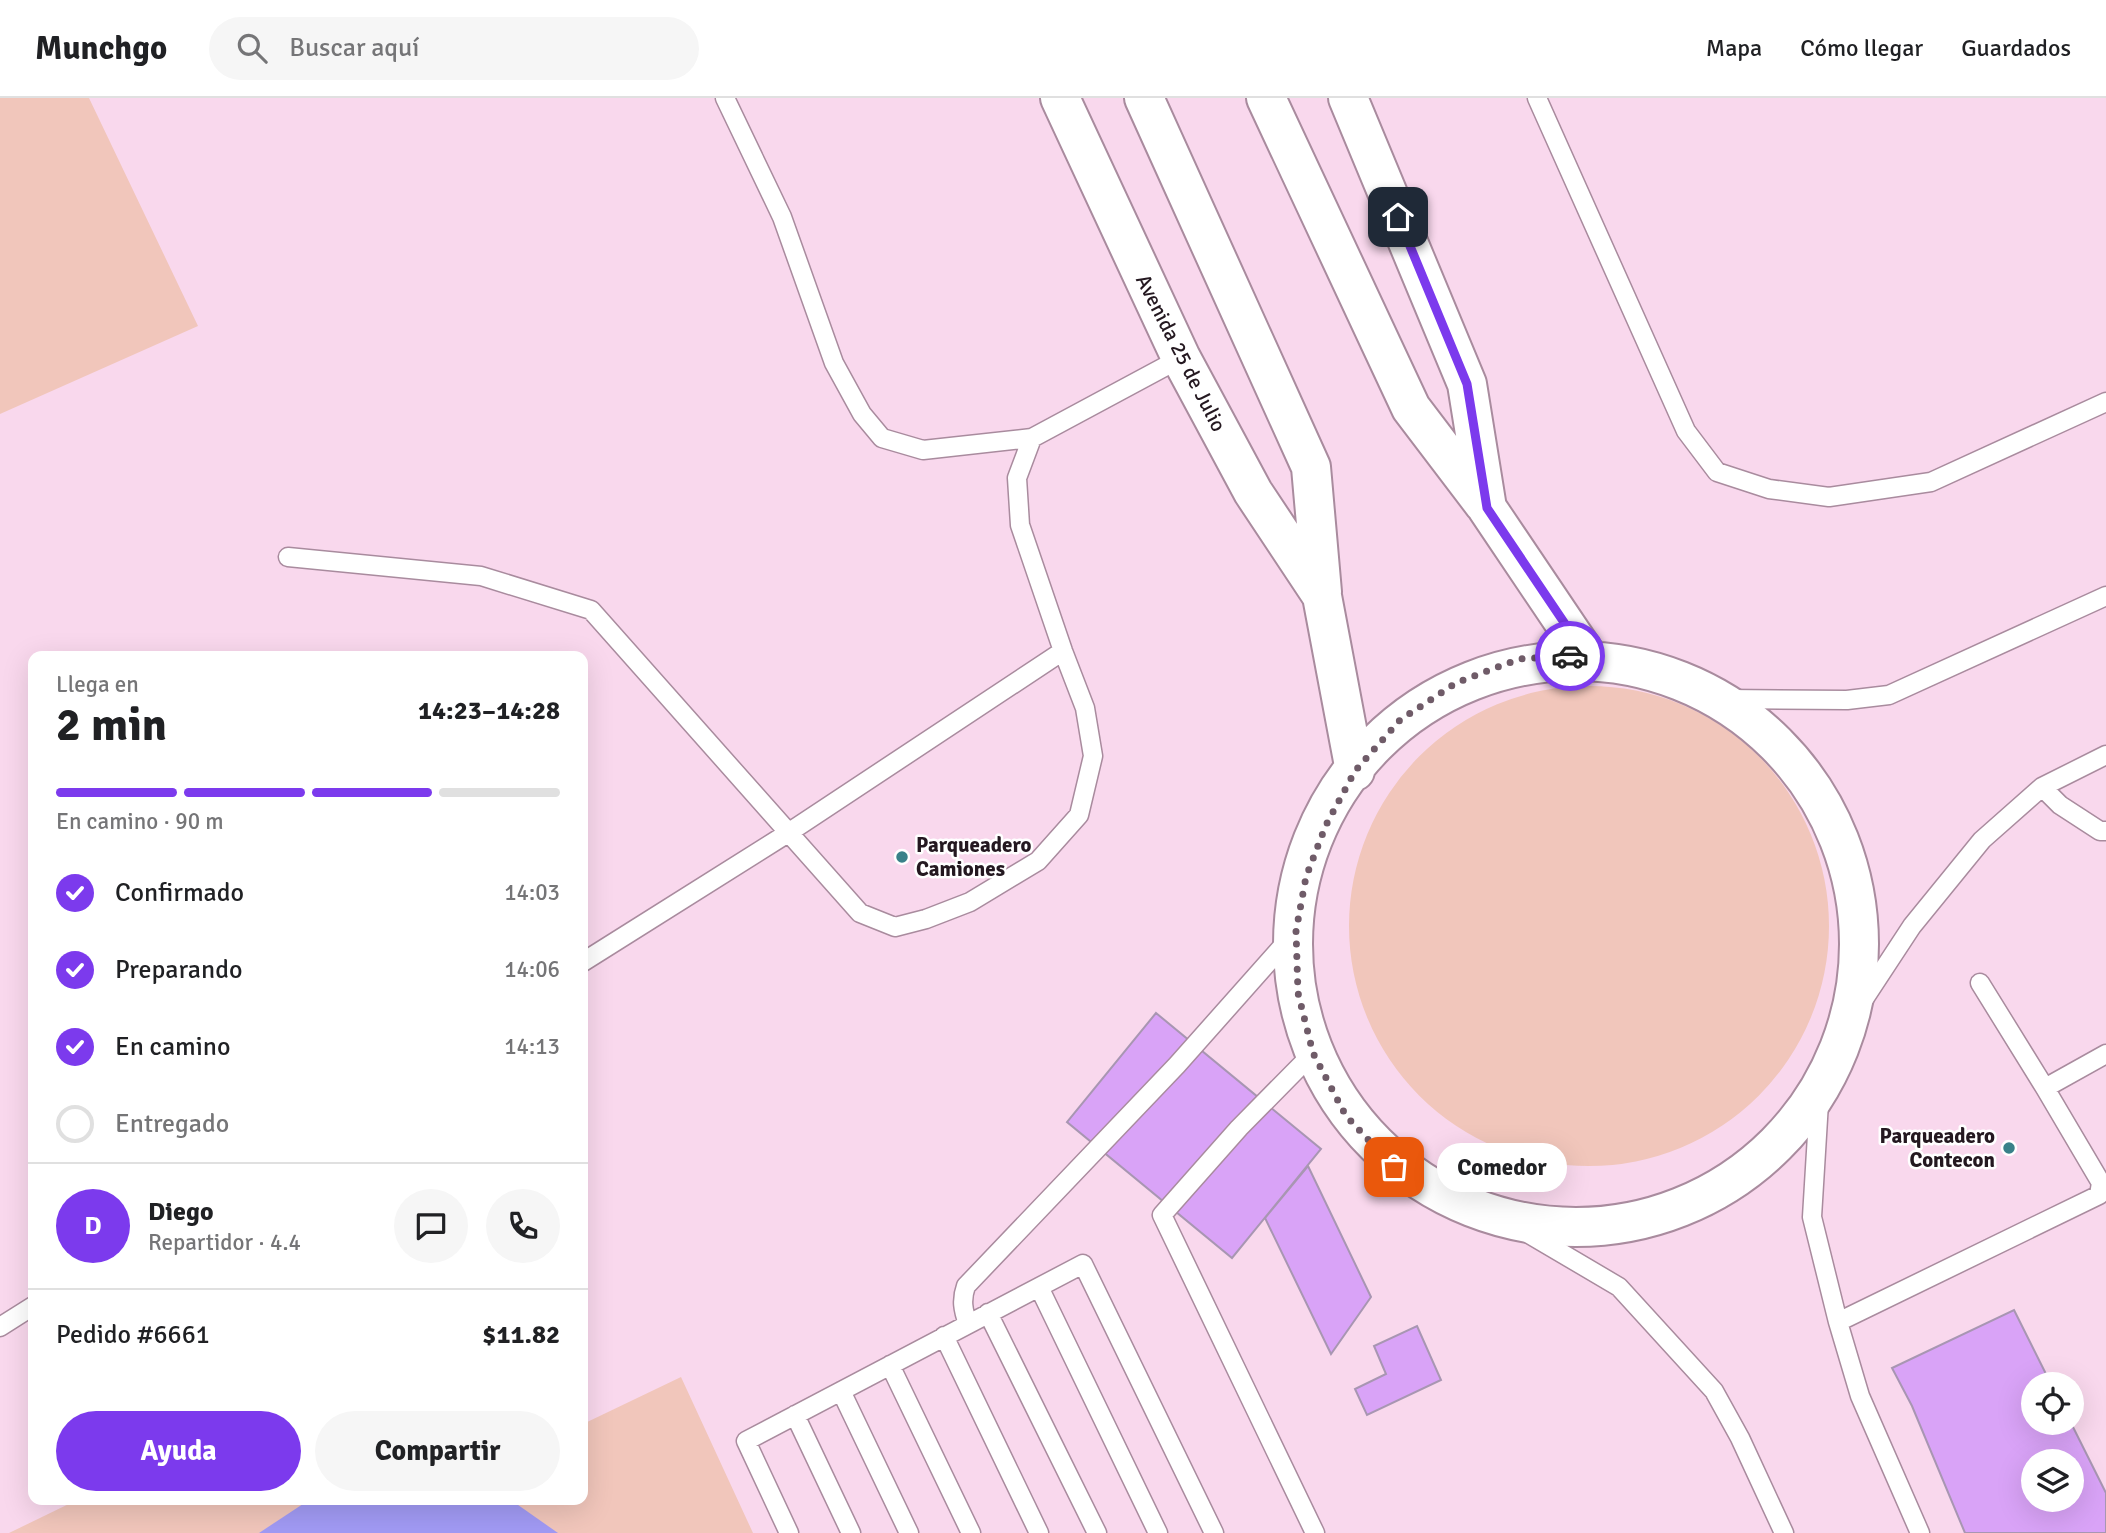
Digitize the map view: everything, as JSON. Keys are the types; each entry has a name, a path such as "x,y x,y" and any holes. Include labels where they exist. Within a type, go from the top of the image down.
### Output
{"main road":[{"name":"Avenida 25 de Julio","path":"1060,98 1181,358 1253,492 1322,596"},
{"name":"Avenida 25 de Julio","path":"1144,98 1311,467 1322,596 1355,771"},
{"path":"1266,98 1410,408 1487,508 1586,655"},
{"path":"1348,98 1467,384 1487,508"},
{"path":"1586,655 1658,668 1725,699 1782,747 1825,809 1851,879 1858,954 1845,1028 1821,1086 1765,1156 1692,1206 1607,1230 1519,1228 1453,1205 1394,1167 1346,1116 1313,1053 1298,993 1296,931 1306,877 1326,825 1355,771 1400,720 1456,683 1519,659 1586,655"}],"lane":[{"path":"725,98 782,217 834,363 862,414 882,438 923,450 1032,438 1181,358"},
{"path":"1537,98 1686,432 1717,472 1769,489 1829,497 1931,482 2106,402"},
{"path":"288,557 481,576 591,611 860,913 895,927 926,919 970,902 1038,861 1079,815 1093,756 1085,708 1020,524 1017,478 1032,438"},
{"path":"1725,699 1847,700 1889,695 2106,596"},
{"path":"588,959 788,833 1063,651"},
{"path":"1845,1028 1912,926 1982,840 2042,786 2106,755"},
{"path":"2042,786 2060,805 2100,831 2106,831"},
{"path":"968,1324 962,1296 966,1286 1177,1065 1296,931"},
{"path":"1838,1322 2099,1195 2103,1181 1980,983"},
{"path":"1313,1053 1239,1128 1162,1215 1315,1533"},
{"path":"2045,1088 2106,1054"},
{"path":"1821,1086 1812,1217 1860,1396 1920,1533"},
{"path":"1519,1228 1619,1287 1714,1391 1740,1438 1784,1533"},
{"path":"789,1533 746,1441 1083,1264 1214,1533"},
{"path":"1039,1287 1158,1533"},
{"path":"0,1327 28,1309"},
{"path":"988,1313 1097,1533"},
{"path":"944,1336 1040,1533"},
{"path":"890,1365 971,1533"},
{"path":"841,1391 909,1533"},
{"path":"795,1415 851,1533"}],"shaded area":[{"path":"0,98 89,98 198,326 0,414"},
{"path":"1589,686 1636,691 1681,704 1722,727 1759,756 1788,793 1811,834 1824,879 1829,926 1824,973 1811,1018 1788,1059 1759,1096 1722,1125 1681,1148 1636,1161 1589,1166 1542,1161 1497,1148 1456,1125 1419,1096 1390,1059 1367,1018 1354,973 1349,926 1354,879 1367,834 1390,793 1419,756 1456,727 1497,704 1542,691"},
{"path":"681,1377 753,1533 9,1533 67,1505 588,1505 588,1422"},
{"path":"301,1505 518,1505 558,1533 259,1533"}],"building":[{"path":"1156,1013 1321,1149 1232,1258 1067,1122"},
{"path":"1308,1166 1371,1297 1331,1354 1265,1218"},
{"path":"2014,1310 2045,1372 2021,1372 2021,1435 2077,1435 2084,1449 2106,1493 2106,1533 1965,1533 1912,1406 1892,1368"},
{"path":"1417,1326 1441,1380 1367,1415 1355,1389 1386,1374 1374,1346"}],"way so far":[{"path":"1394,1167 1346,1116 1313,1053 1298,993 1296,931 1306,877 1326,825 1355,771 1400,720 1456,683 1519,659 1570,656"}],"place":[{"name":"Parqueadero Camiones","path":"902,857"},
{"name":"Parqueadero Contecon","path":"2009,1148"},
{"name":"Comedor","path":"1394,1167"}],"route":[{"path":"1398,217 1467,384 1487,508 1586,655 1570,656"}]}
